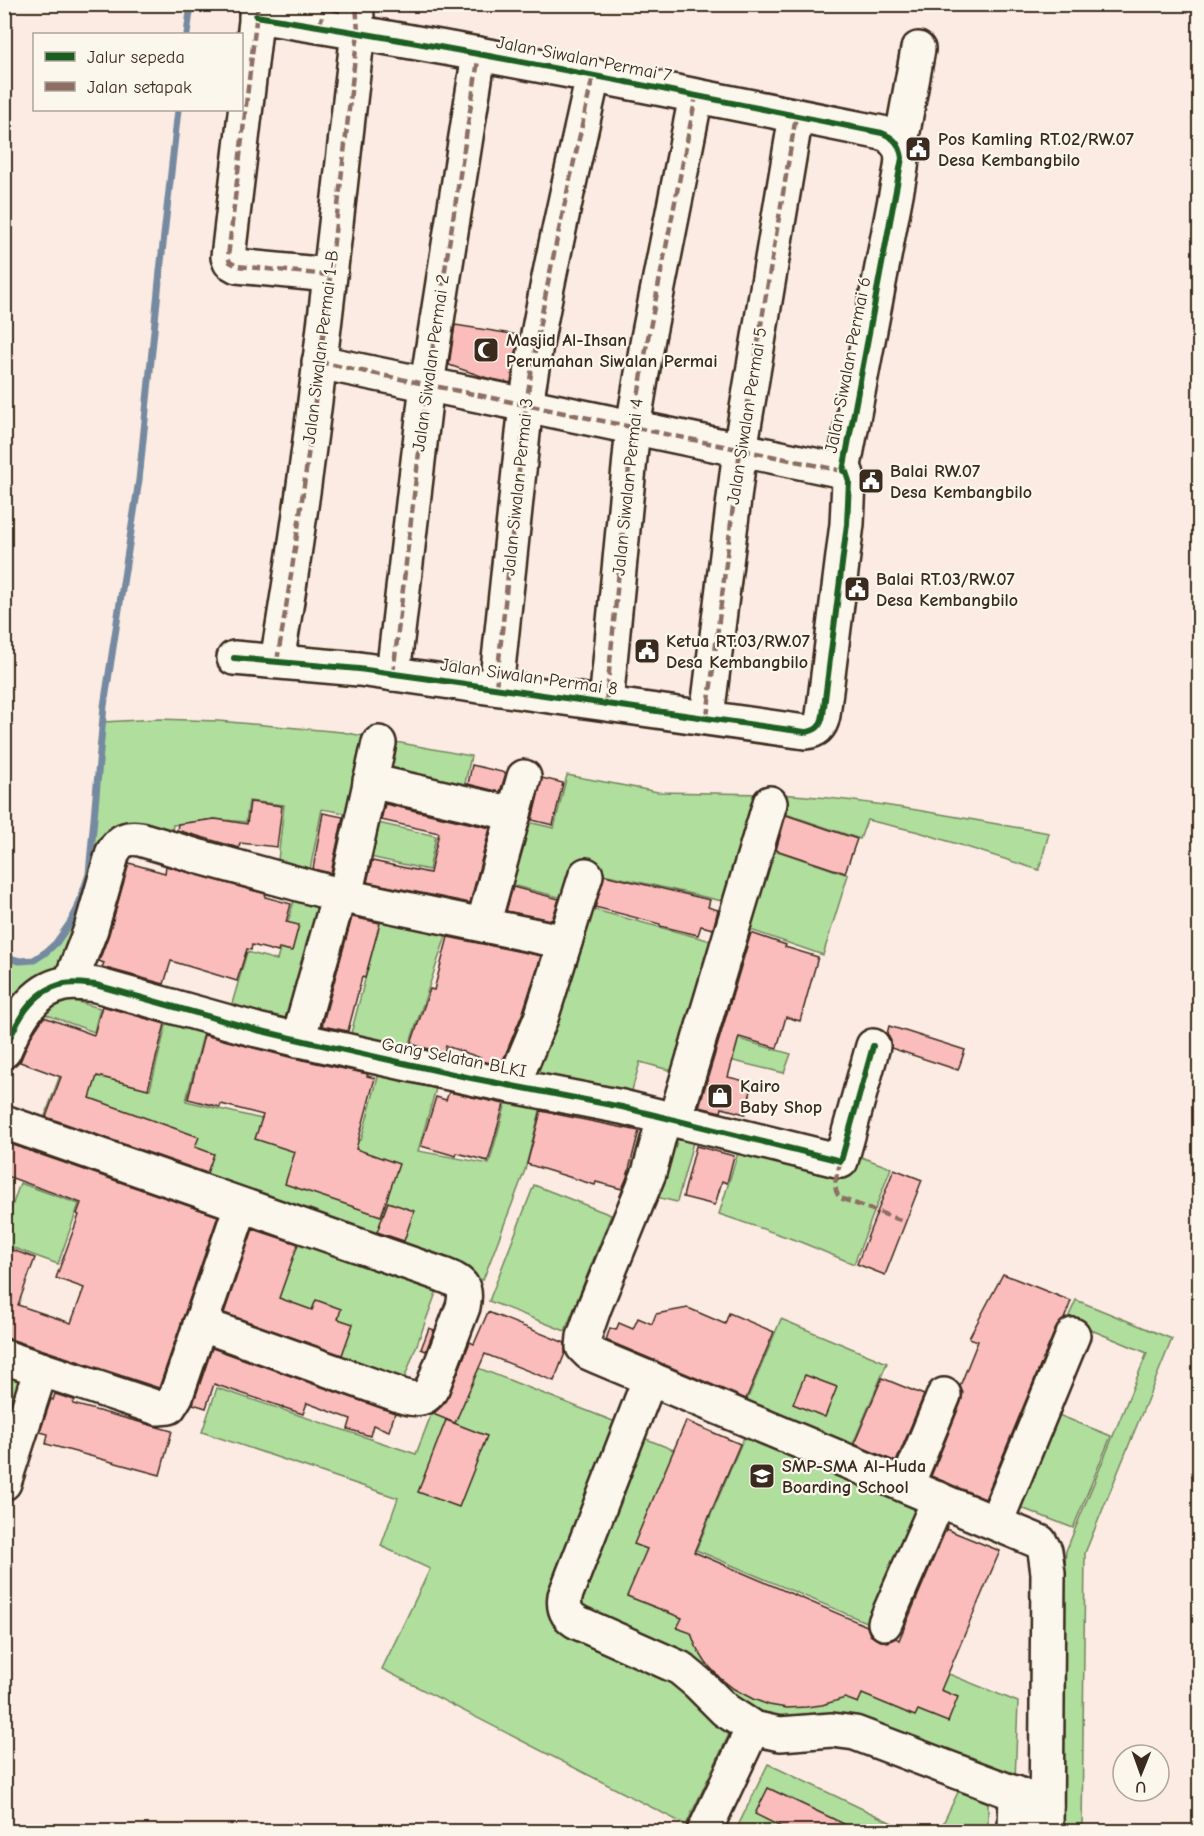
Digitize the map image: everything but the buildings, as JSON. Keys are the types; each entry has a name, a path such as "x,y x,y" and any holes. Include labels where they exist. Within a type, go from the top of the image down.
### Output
{"street":[{"name":"Jalan Siwalan Permai 7","path":"257,10 357,18 479,54 882,133 890,136 900,148"},
{"path":"257,10 228,257 230,262 237,267 329,275"},
{"name":"Jalan Siwalan Permai 1-B","path":"277,662 300,519 357,18"},
{"name":"Jalan Siwalan Permai 6","path":"818,728 823,715 848,524 849,481 846,472 843,471 901,168 900,148 918,49"},
{"name":"Jalan Siwalan Permai 2","path":"393,674 427,384 479,54"},
{"name":"Jalan Siwalan Permai 3","path":"496,688 526,405 543,307 593,76"},
{"name":"Jalan Siwalan Permai 4","path":"606,703 633,427 648,338 696,96"},
{"name":"Jalan Siwalan Permai 5","path":"708,717 740,450 796,116"},
{"path":"319,362 843,471"},
{"name":"Jalan Siwalan Permai 8","path":"234,658 393,674 805,732 818,728"},
{"path":"298,1040 342,895 379,743"},
{"path":"483,925 524,777"},
{"path":"370,781 514,814"},
{"path":"770,803 669,1119 602,1289 583,1342 584,1347 589,1353 996,1522 1044,1546 1047,1557 1046,1818"},
{"path":"4,1051 25,1010 33,1001 47,990 66,983 91,929 113,852 125,839 140,838 200,857 342,895 565,942"},
{"path":"513,1085 541,1018 586,875"},
{"name":"Gang Selatan BLKI","path":"66,983 96,985 298,1040 669,1119 841,1161 873,1046"},
{"path":"4,1122 453,1279 464,1288 465,1293 463,1307 433,1386 429,1394 417,1400 200,1324"},
{"path":"4,1357 152,1407 166,1409 176,1396 241,1206"},
{"path":"996,1522 1073,1335"},
{"path":"4,1483 41,1369"},
{"path":"650,1378 565,1596 564,1606 569,1617 680,1668 726,1710 753,1728 780,1734 832,1730 855,1733 1016,1793 1046,1818"},
{"path":"907,1485 944,1395"},
{"path":"885,1623 939,1498"},
{"path":"704,1832 753,1728"},
{"path":"1015,1832 1016,1793"}],"green space":[{"path":"158,719 218,721 342,732 471,756 462,797 365,775 356,815 322,809 308,880 277,870 284,805 249,801 246,822 214,819 173,825 170,840 138,831 65,972 5,1029 5,957 27,961 43,954 63,933 80,901 92,847 103,722"},
{"path":"567,775 658,792 765,794 731,903 581,869 571,900 503,883 519,820 554,828"},
{"path":"779,794 881,805 1049,833 1039,870 919,832 867,820 860,839 774,810"},
{"path":"369,821 436,836 429,870 361,855"},
{"path":"763,846 848,875 823,955 739,926"},
{"path":"297,890 331,900 293,1032 229,1014 247,952 277,960"},
{"path":"584,907 719,943 680,1073 640,1062 629,1101 527,1079"},
{"path":"383,910 450,924 405,1058 348,1045"},
{"path":"71,1000 100,1008 94,1032 39,1012"},
{"path":"169,1014 206,1024 186,1101 253,1117 361,1140 381,1066 439,1078 418,1151 489,1164 509,1092 543,1099 525,1170 483,1280 280,1211 42,1124 59,1078 79,1086 88,1062 150,1089"},
{"path":"707,1030 791,1054 784,1073 700,1053"},
{"path":"678,1130 695,1135 677,1202 656,1197"},
{"path":"740,1146 850,1153 891,1168 854,1264 798,1241 719,1214"},
{"path":"20,1183 79,1204 58,1264 5,1245 5,1227"},
{"path":"534,1185 611,1215 565,1331 489,1301"},
{"path":"245,1215 440,1282 402,1385 211,1318"},
{"path":"1076,1300 1172,1339 1085,1553 1082,1831 1061,1832 1066,1551 1147,1353 1067,1320"},
{"path":"781,1319 887,1363 850,1451 744,1407"},
{"path":"453,1358 618,1423 550,1615 561,1631 661,1676 731,1730 686,1825 382,1669 430,1569 381,1546 398,1498 202,1432 217,1388 416,1454"},
{"path":"5,1367 30,1375 5,1456"},
{"path":"1056,1414 1111,1436 1073,1528 1019,1507"},
{"path":"745,1435 924,1511 875,1626 696,1550"},
{"path":"644,1438 728,1472 688,1568 1018,1702 1015,1781 835,1715 783,1717 748,1708 581,1608 580,1597"},
{"path":"768,1764 909,1831 735,1832"},
{"path":"960,1788 988,1800 988,1831 939,1832"}],"waterway":[{"path":"187,33 191,4"},
{"path":"4,957 20,961 34,960 56,943 77,910 89,874 104,706 139,480 178,111"}],"marked path":[{"path":"258,4 228,257 230,262 237,266 329,275"},
{"path":"320,26 324,4"},
{"path":"277,661 290,583 322,347 358,32 356,4"},
{"path":"393,674 427,384 479,54"},
{"path":"496,688 526,405 548,281 593,76"},
{"path":"606,703 633,427 648,338 696,96"},
{"path":"707,717 740,450 796,116"},
{"path":"319,362 843,471"},
{"path":"841,1161 835,1185 840,1198 903,1221"}],"cycle path":[{"path":"234,658 359,669 805,732 815,729 820,725 823,715 847,524 849,481 846,472 843,471 902,158 896,142 882,133 492,56 256,16"},
{"path":"4,1051 26,1009 42,993 64,984 96,985 257,1030 471,1078 622,1107 841,1161 873,1046"}],"place":[{"name":"Pos Kamling RT.02/RW.07 Desa Kembangbilo","path":"918,149"},
{"name":"Masjid Al-Ihsan Perumahan Siwalan Permai","path":"486,350"},
{"name":"Balai RW.07 Desa Kembangbilo","path":"871,481"},
{"name":"Balai RT.03/RW.07 Desa Kembangbilo","path":"857,589"},
{"name":"Ketua RT.03/RW.07 Desa Kembangbilo","path":"647,651"},
{"name":"Kairo Baby Shop","path":"720,1096"},
{"name":"SMP-SMA Al-Huda Boarding School","path":"762,1476"}]}
